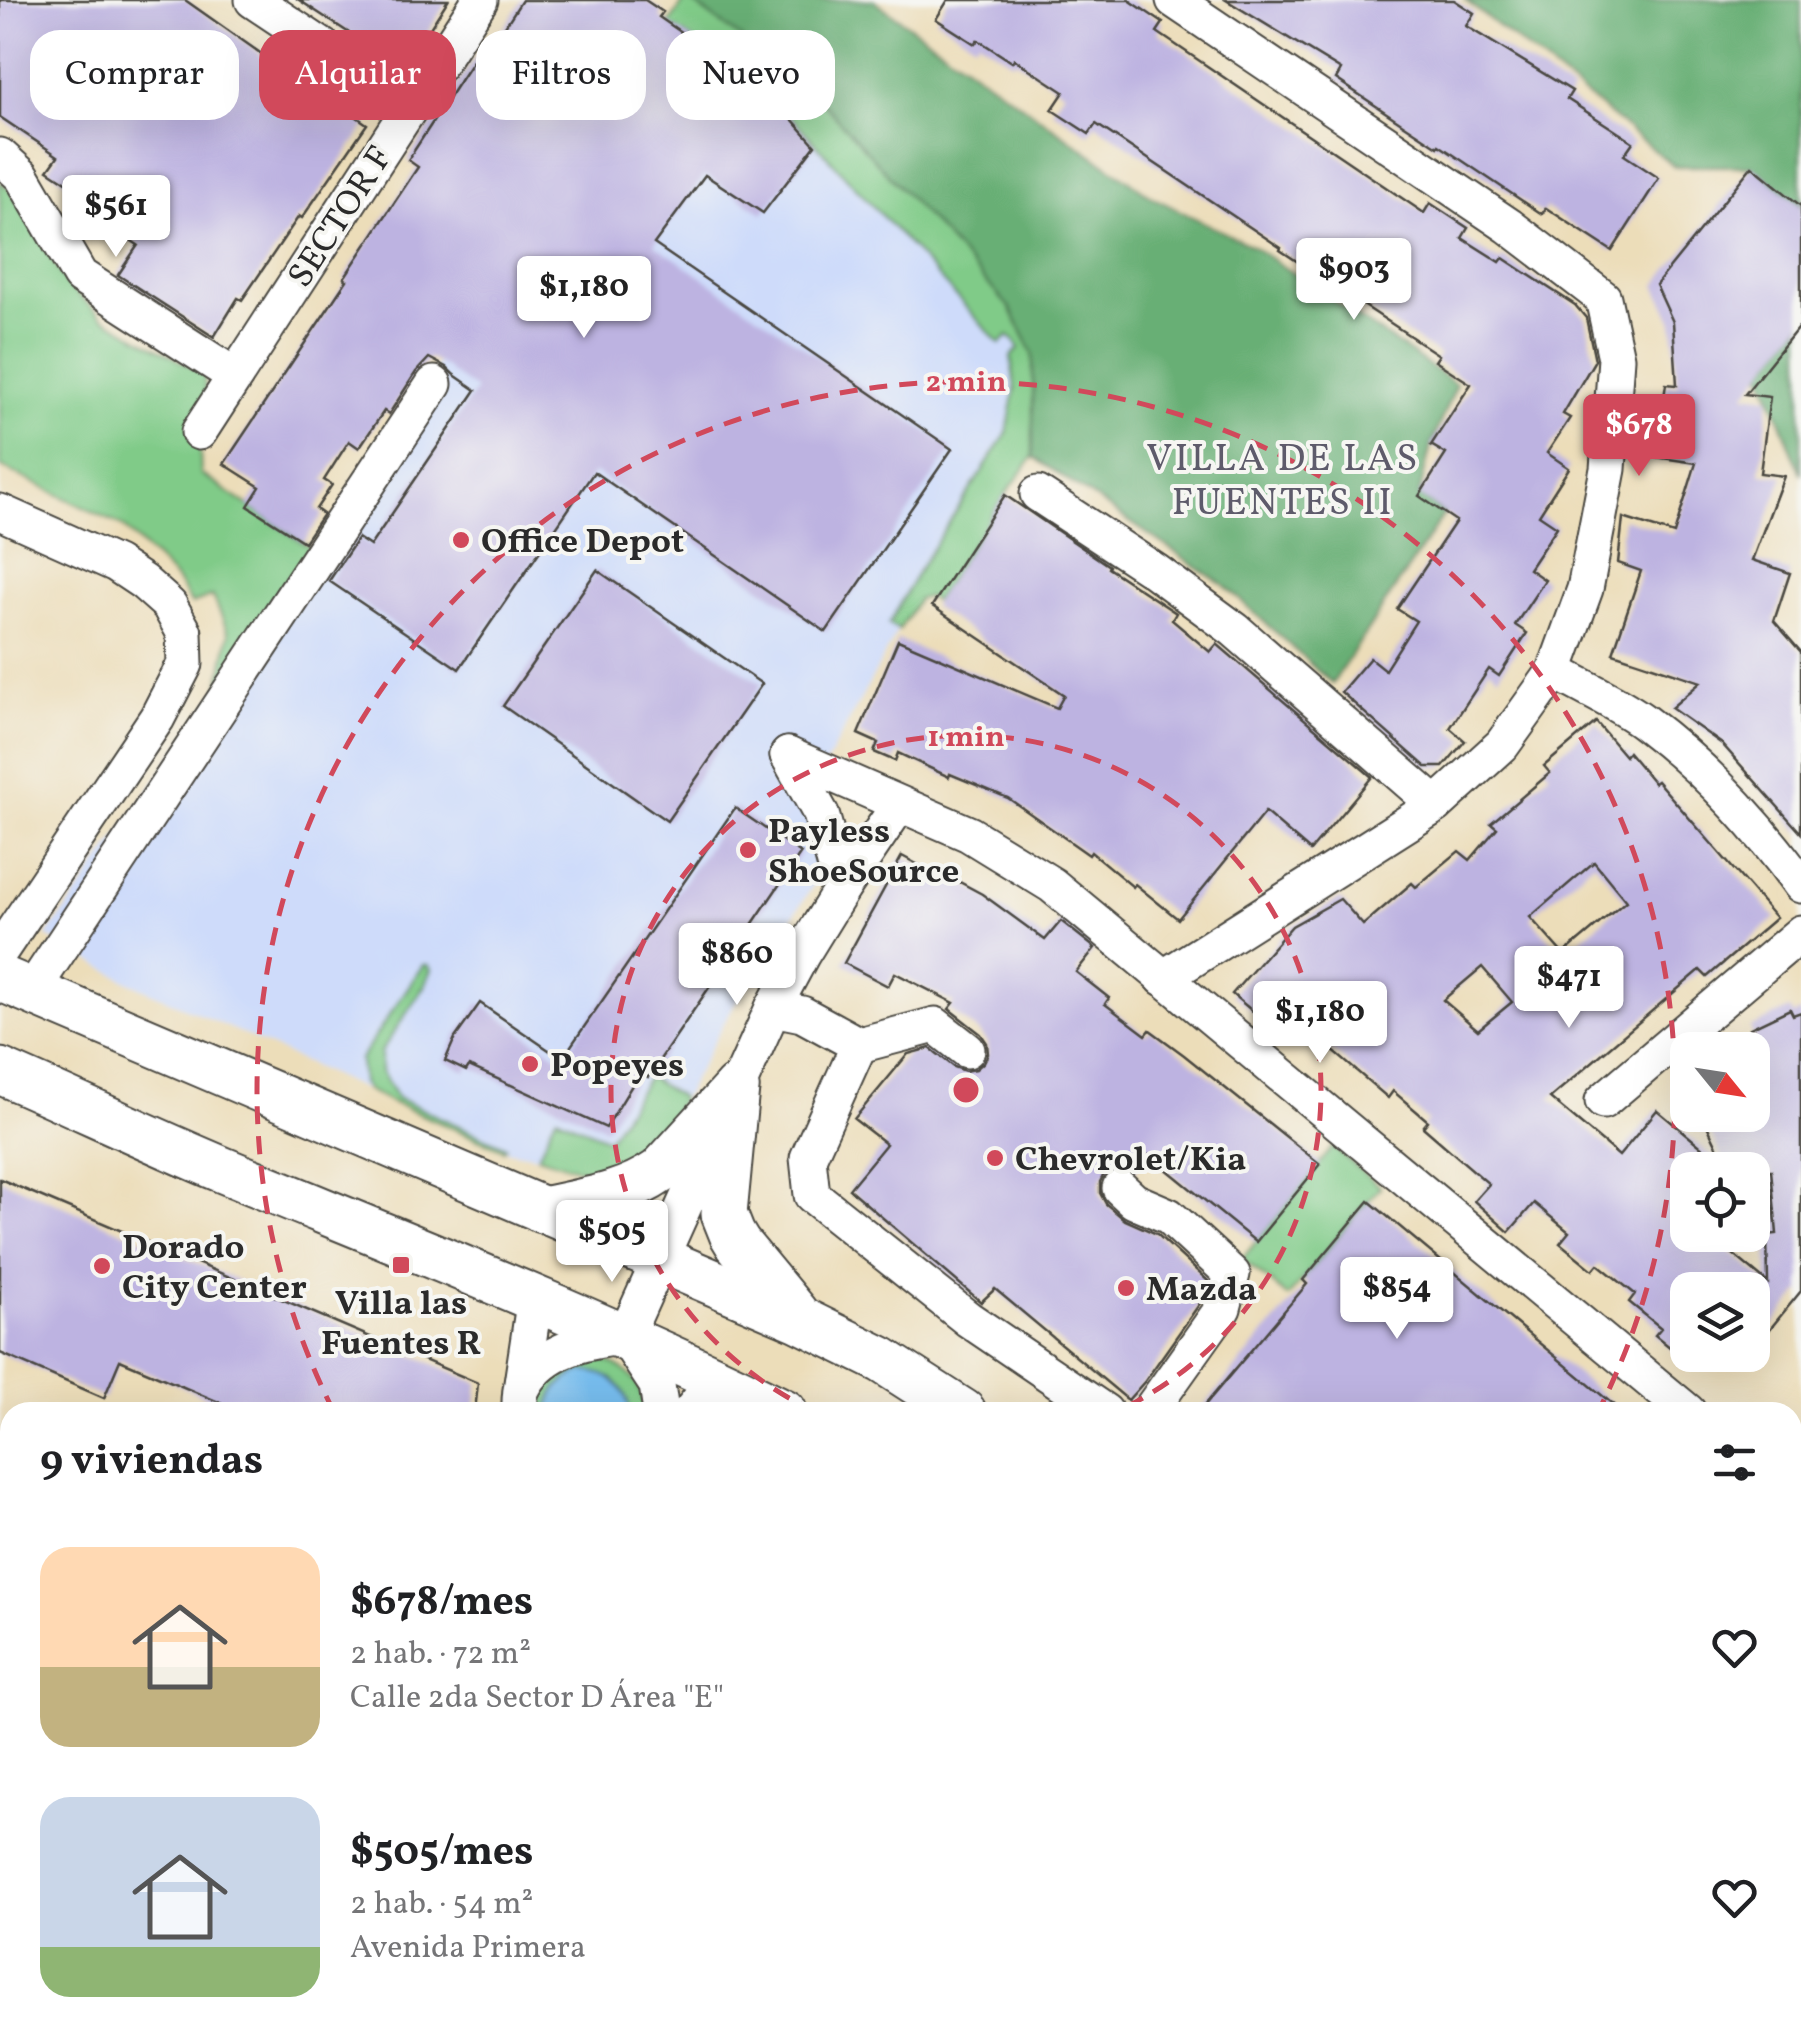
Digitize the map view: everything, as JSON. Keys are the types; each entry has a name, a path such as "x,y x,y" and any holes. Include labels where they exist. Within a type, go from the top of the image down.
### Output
{"main road":[{"path":"16,985 799,1319 882,1360 947,1402"},
{"path":"0,1071 217,1167 625,1337 703,1396 733,1402"},
{"path":"542,1210 618,1194 644,1182 660,1171 736,1088"},
{"path":"736,1088 724,1214 738,1244 799,1319"}],"street":[{"path":"252,0 297,30"},
{"name":"SECTOR F","path":"456,36 480,0"},
{"path":"1163,978 1436,806 1502,745 1555,671 1585,589 1608,469 1616,358 1603,298 1509,226 1174,0"},
{"name":"SECTOR F","path":"199,432 401,120"},
{"path":"0,156 22,176 80,276 235,376"},
{"path":"16,985 434,384"},
{"path":"1038,494 1155,571 1235,630 1436,806"},
{"path":"0,512 116,564 143,582 169,606 184,632 185,664 158,718 0,951"},
{"path":"1555,671 1641,719 1705,773 1774,848 1801,885"},
{"path":"842,889 821,814 788,755 969,834 1052,885 1676,1402"},
{"path":"625,1337 772,1008 842,889 899,805"},
{"path":"1602,1100 1801,934"},
{"path":"772,1008 802,1014 859,1045 936,1025 967,1050"},
{"path":"859,1045 808,1158 812,1195 968,1319 1089,1402"},
{"path":"1120,1188 1134,1201 1169,1216 1232,1274 1224,1308 1155,1402"},
{"path":"520,1402 535,1297"},
{"path":"520,1402 543,1362 596,1339 625,1337"},
{"path":"625,1337 657,1385 660,1402"}],"shaded area":[{"path":"685,0 689,0 718,30 666,30 666,120 806,120 1033,354 1033,457 935,601 927,597 918,600 898,630 822,771 816,881 731,1010 655,1150 560,1163 504,1150 391,1102 131,983 46,936 314,550 603,120 646,120 646,57"}],"green space":[{"path":"685,0 689,0 730,30 678,30 669,24"},
{"path":"689,0 873,0 1152,197 1254,247 1456,384 1431,445 1419,495 1444,514 1332,684 1224,585 1033,457 1033,354 1010,308 835,116 835,30 730,30"},
{"path":"1465,0 1801,0 1801,206 1752,166 1674,166"},
{"path":"835,116 1010,308 1033,354 1033,457 935,601 927,597 918,599 899,630 889,624 918,571 1007,433 1015,390 1011,357 1019,348 1008,336 1000,344 794,120 835,120"},
{"path":"0,181 12,191 67,285 102,317 204,374 206,397 199,432 201,474 314,550 218,691 229,634 213,596 192,604 175,578 122,526 0,466"},
{"path":"1801,324 1801,474 1762,372"},
{"path":"423,965 431,970 381,1052 381,1071 397,1098 506,1147 504,1150 391,1102 367,1090 362,1083 360,1059"},
{"path":"648,1077 681,1098 661,1138 640,1166 624,1174 612,1174 538,1156 556,1116 608,1139"},
{"path":"1333,1147 1380,1187 1288,1297 1242,1259"},
{"path":"591,1357 613,1363 629,1374 643,1402 628,1402 611,1378 562,1402 534,1402 556,1368"}],"water":[{"path":"584,1371 602,1375 616,1382 627,1402 551,1402 559,1386"}],"building":[{"path":"0,0 185,0 228,30 30,30 30,120 239,120 239,38 259,52 259,120 361,120 367,124 242,300 238,298 214,337 118,275 138,245 70,201 77,189 48,170 58,156 0,117"},
{"path":"299,0 448,0 429,30 345,30"},
{"path":"522,0 645,0 663,12 659,17 678,30 666,30 666,120 793,120 815,145 763,213 705,175 654,244 952,449 826,632 594,472 459,669 329,581 358,538 370,546 476,390 429,358 359,448 349,441 324,480 332,485 316,509 323,514 304,542 248,506 260,487 224,464 418,167 408,160 434,120 456,120 456,87 476,56 476,120 646,120 646,30 503,30"},
{"path":"948,0 1129,0 1163,23 1157,32 1424,213 1430,203 1468,228 1462,238 1500,262 1503,258 1575,305 1586,318 1595,360 1563,414 1570,418 1547,453 1569,468 1539,515 1557,527 1529,569 1545,580 1515,625 1527,633 1499,676 1489,669 1450,728 1465,741 1443,767 1426,767 1341,692 1370,658 1385,670 1416,621 1397,609 1456,521 1419,496 1446,454 1431,445 1471,384 1435,361 1439,355 1096,124 1089,134 1052,110 1064,92 1014,59 1012,62 978,40 975,44 936,19"},
{"path":"1226,0 1454,0 1474,13 1466,26 1572,91 1567,99 1633,142 1624,155 1659,178 1612,251 1546,208 1542,214 1438,147 1336,79 1341,70"},
{"path":"1752,166 1801,206 1801,324 1745,394 1770,397 1760,473 1784,476 1752,560 1790,573 1774,621 1801,652 1801,833 1722,744 1671,708 1701,682 1613,653 1641,571 1618,563 1623,518 1674,534 1696,463 1655,457 1666,384 1677,385 1673,322 1656,285"},
{"path":"1005,495 1176,613 1172,620 1210,652 1217,644 1372,777 1310,851 1265,812 1178,919 1091,852 1089,855 1008,798 898,753 895,761 874,752 878,743 858,734 898,640 1057,708 1064,695 932,606"},
{"path":"597,570 762,684 667,821 503,706"},
{"path":"1596,722 1625,756 1628,752 1654,783 1657,781 1776,918 1707,977 1700,970 1550,1098 1619,1156 1657,1110 1670,1121 1670,1132 1683,1132 1708,1152 1670,1152 1670,1252 1731,1252 1755,1272 1670,1272 1670,1347 1655,1335 1661,1328 1629,1302 1635,1294 1598,1264 1593,1270 1560,1243 1569,1232 1534,1203 1509,1232 1474,1201 1489,1184 1423,1127 1428,1121 1393,1091 1388,1098 1289,1013 1275,1030 1232,994 1292,926 1340,899 1363,925 1412,883 1416,887 1459,851 1470,860 1497,828 1491,823 1550,773 1544,766","holes":["1594,862 1626,901 1563,954 1530,917","1482,967 1512,1002 1478,1030 1443,1000"]},
{"path":"735,808 801,853 648,1077 640,1072 606,1128 469,1066 466,1071 445,1061 455,1038 480,1003 562,1059"},
{"path":"902,856 982,894 1045,940 1061,921 1095,948 1076,972 1109,998 1105,1004 1146,1035 1150,1030 1184,1055 1320,1164 1256,1242 1149,1155 1134,1172 1115,1168 1104,1174 1100,1193 1106,1204 1125,1220 1157,1234 1208,1281 1203,1299 1128,1400 995,1289 981,1302 849,1189 886,1144 854,1119 908,1054 930,1048 965,1071 976,1069 988,1054 981,1034 949,1009 954,1003 895,973 888,986 844,963"},
{"path":"1790,1009 1793,1015 1801,1012 1801,1291 1770,1329 1767,1252 1770,1235 1777,1234 1770,1152 1720,1152 1710,1132 1770,1132 1770,1032 1752,1032 1750,1028"},
{"name":"Dorado City Center","path":"0,1179 478,1383 476,1402 219,1402 120,1360 104,1398 0,1353"},
{"path":"1369,1201 1610,1402 1207,1402 1307,1284 1303,1280"}],"place":[{"name":"Office Depot","path":"461,540"},
{"name":"Payless ShoeSource","path":"748,850"},
{"name":"Popeyes","path":"530,1064"},
{"name":"Chevrolet/Kia","path":"995,1158"},
{"name":"Villa las Fuentes R","path":"401,1265"},
{"name":"Dorado City Center","path":"102,1266"},
{"name":"Mazda","path":"1126,1288"}],"district":[{"name":"VILLA DE LAS FUENTES II","path":"1283,479"}]}
